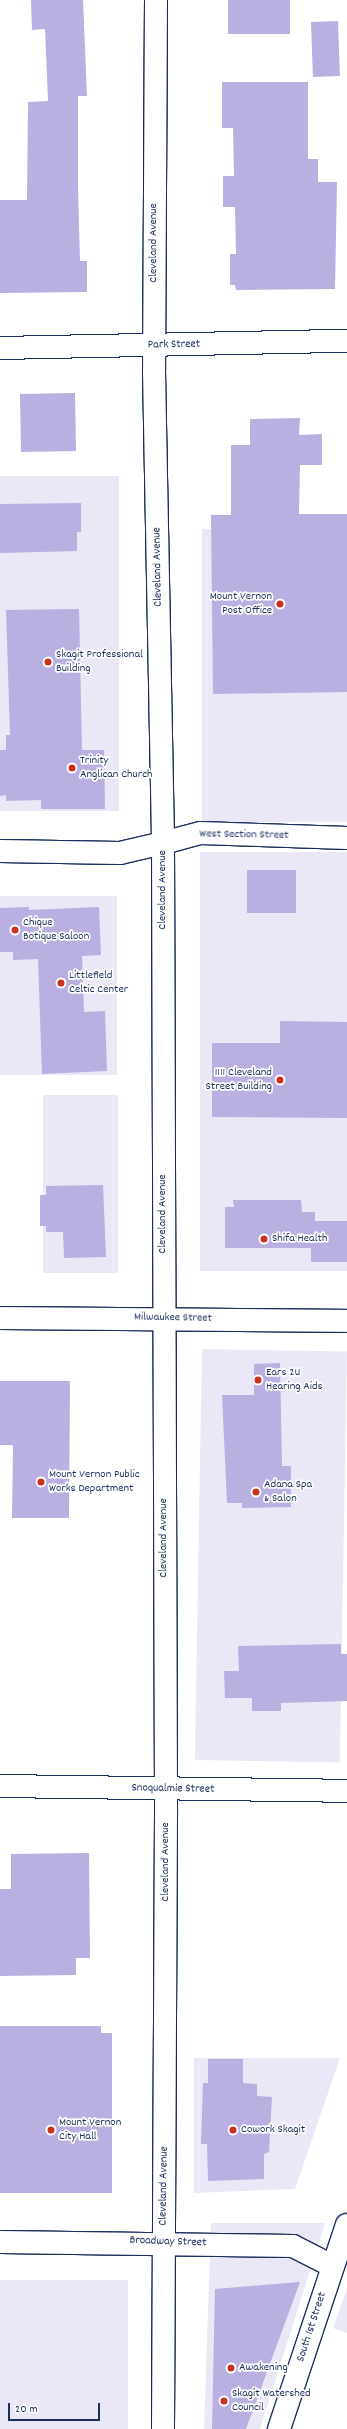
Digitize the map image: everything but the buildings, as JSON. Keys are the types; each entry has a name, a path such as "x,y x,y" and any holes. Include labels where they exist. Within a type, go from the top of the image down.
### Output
{"street":[{"name":"Cleveland Avenue","path":"156,0 154,346 163,843 165,1789 162,2242 163,2429"},
{"name":"Park Street","path":"0,348 347,341"},
{"name":"West Section Street","path":"0,851 120,853 201,833 347,838"},
{"name":"Milwaukee Street","path":"0,1318 347,1321"},
{"name":"Snoqualmie Street","path":"0,1786 347,1792"},
{"name":"South 1st Street","path":"278,2429 347,2225"},
{"name":"Broadway Street","path":"0,2242 162,2242 293,2246 332,2266"}],"shaded area":[{"path":"0,476 119,476 119,811 0,811"},
{"path":"202,529 347,529 347,822 202,822"},
{"path":"200,852 347,852 347,1271 200,1271"},
{"path":"0,896 117,896 117,1075 0,1075"},
{"path":"43,1095 118,1095 118,1273 43,1273"},
{"path":"202,1349 347,1352 340,1762 195,1760"},
{"path":"194,2058 340,2058 295,2189 194,2193"},
{"path":"211,2223 325,2223 260,2429 204,2429"},
{"path":"0,2280 128,2280 128,2429 0,2429"},
{"path":"347,2289 347,2333 333,2328"}],"place":[{"name":"Mount Vernon Post Office","path":"280,604"},
{"name":"Skagit Professional Building","path":"48,662"},
{"name":"Trinity Anglican Church","path":"72,768"},
{"name":"Chique Botique Saloon","path":"15,930"},
{"name":"Littlefield Celtic Center","path":"61,983"},
{"name":"1111 Cleveland Street Building","path":"280,1080"},
{"name":"Shifa Health","path":"264,1239"},
{"name":"Ears 2U Hearing Aids","path":"258,1380"},
{"name":"Mount Vernon Public Works Department","path":"41,1482"},
{"name":"Adana Spa & Salon","path":"256,1492"},
{"name":"Mount Vernon City Hall","path":"51,2130"},
{"name":"Cowork Skagit","path":"233,2130"},
{"name":"Awakening","path":"231,2368"},
{"name":"Skagit Watershed Council","path":"224,2401"}]}
